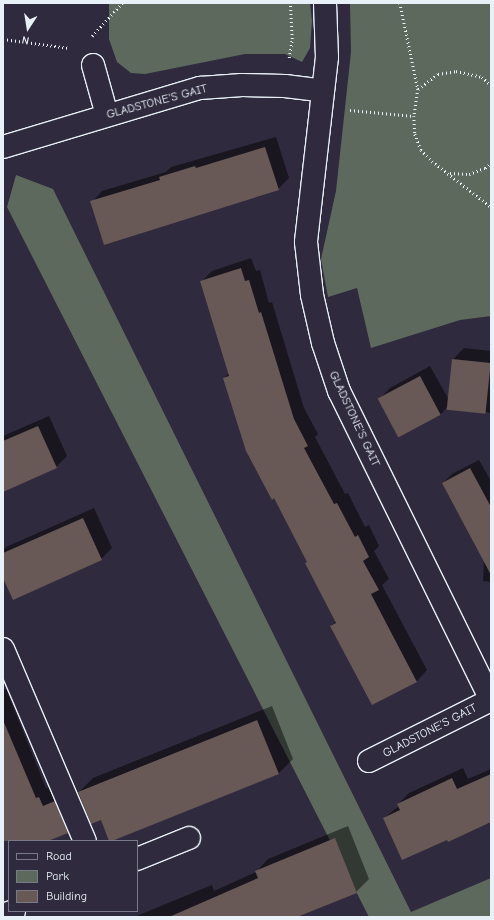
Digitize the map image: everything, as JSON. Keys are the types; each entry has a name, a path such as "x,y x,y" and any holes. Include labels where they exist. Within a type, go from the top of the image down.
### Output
{"street":[{"name":"GLADSTONE'S GAIT","path":"325,3 327,57 306,242 312,295 322,343 339,391 491,700 368,761"},
{"path":"86,57 108,115"},
{"name":"GLADSTONE'S GAIT","path":"3,148 64,128 200,88 242,85 285,86 322,99"},
{"path":"3,649 85,840"},
{"path":"138,859 189,838"}],"path":[{"path":"3,39 86,57 122,3"},
{"path":"285,86 292,39 290,3"},
{"path":"400,3 418,89 414,116 415,134 421,150 432,161 491,207"},
{"path":"418,89 438,74 456,71 482,77 491,85"},
{"path":"322,99 414,116"},
{"path":"449,173 469,174 485,168 491,163"}],"green space":[{"path":"109,3 310,3 312,21 310,48 302,62 285,54 245,54 145,74 131,73 117,62 109,39"},
{"path":"350,3 491,3 491,316 460,320 371,348 357,288 328,297 321,259 336,191 351,52"},
{"path":"16,175 53,189 411,912 491,878 491,917 369,917 7,207"}],"building":[{"path":"265,147 279,190 104,245 90,201 160,180 159,177 195,166 196,168"},
{"path":"241,268 245,281 249,280 259,313 261,312 294,419 308,446 304,448 334,504 337,503 355,537 358,535 369,557 363,561 379,590 371,594 417,682 372,705 330,626 336,623 305,563 307,562 274,498 272,500 246,451 223,378 229,376 200,281"},
{"path":"452,359 491,363 485,414 447,410"},
{"path":"420,376 441,415 398,437 378,399"},
{"path":"38,426 57,468 3,492 3,441"},
{"path":"470,468 491,507 491,575 442,483"},
{"path":"83,518 102,560 13,600 3,578 3,553"},
{"path":"3,720 36,798 39,797 43,806 55,801 68,833 50,840 3,841"},
{"path":"257,720 279,774 114,840 109,840 101,820 91,824 78,792"},
{"path":"491,774 491,822 448,842 447,840 402,860 383,818 400,810 397,804 452,778 457,789"},
{"path":"335,838 357,893 297,917 169,917 258,878 255,871"}]}
